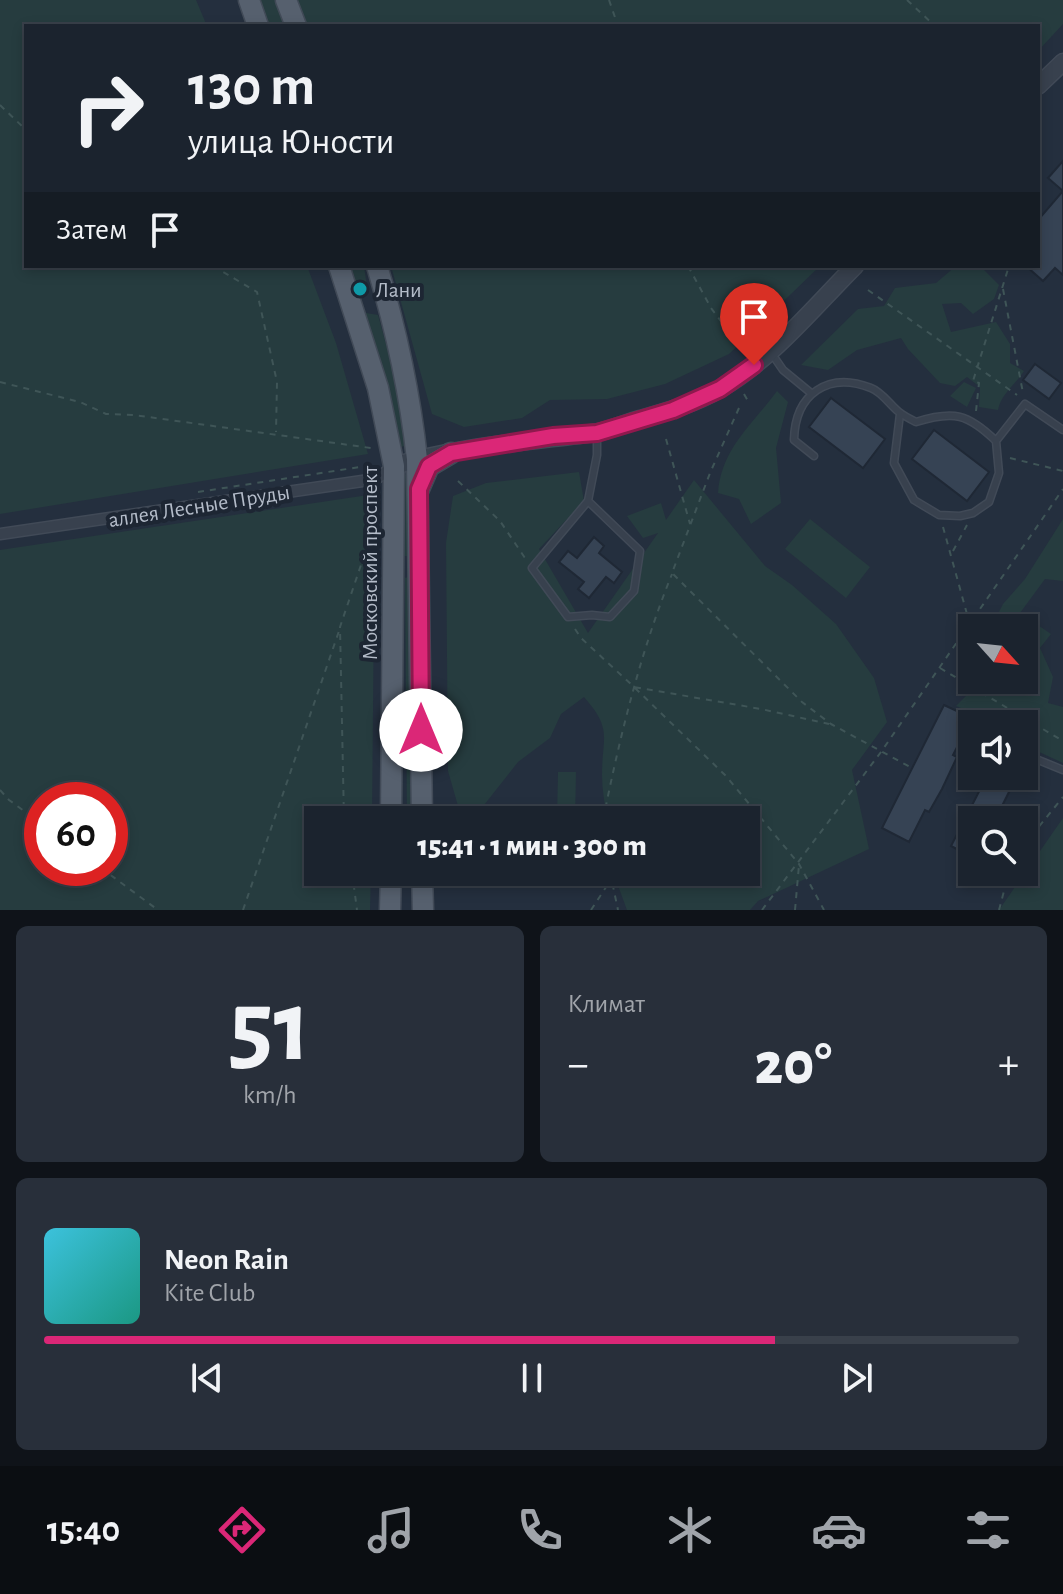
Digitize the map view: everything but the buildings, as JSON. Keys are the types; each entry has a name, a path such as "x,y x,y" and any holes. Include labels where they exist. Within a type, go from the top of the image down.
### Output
{"main road":[{"path":"249,0 257,24"},
{"path":"286,0 295,24"},
{"name":"Московский проспект","path":"340,268 378,388 394,466 391,806"},
{"path":"378,268 390,309 414,428 417,459 422,806"},
{"path":"354,313 361,305 371,302 390,309"},
{"path":"419,489 429,466 451,453"},
{"path":"395,567 420,567"},
{"path":"390,910 391,886"},
{"path":"422,886 423,910"}],"street":[{"path":"1040,85 1059,72"},
{"path":"394,466 417,459 553,436 597,433 698,401 737,378 770,351 853,268"},
{"path":"414,428 427,447 451,453"},
{"name":"аллея Лесные Пруды","path":"0,534 376,479 394,466"}],"lane":[{"path":"770,351 783,370 811,393"},
{"path":"814,456 794,440 794,422 811,393 837,380 873,388 900,414 916,422 941,414 974,421 996,441 1000,456 999,473 989,502 973,513 960,516 939,515 914,500 894,463 900,414"},
{"path":"996,441 1025,404 1063,430"},
{"path":"588,501 640,551 634,591 610,617 568,617 532,568 588,501 597,455 597,433"},
{"path":"1038,760 1063,770"}],"path":[{"path":"609,0 617,24"},
{"path":"907,0 933,24"},
{"path":"0,105 24,128"},
{"path":"216,268 257,292 277,382 276,433"},
{"path":"689,268 711,308 745,353"},
{"path":"974,421 979,383 973,381 1008,268"},
{"path":"868,290 1025,400 1002,288"},
{"path":"0,382 80,402 106,414 276,433 378,449"},
{"path":"606,806 651,625 739,408"},
{"path":"666,439 690,525"},
{"path":"1000,456 1063,471"},
{"path":"458,481 500,521 532,568"},
{"path":"978,614 1063,489"},
{"path":"243,910 365,553 378,490"},
{"path":"951,553 973,513"},
{"path":"939,515 967,614"},
{"path":"672,573 802,702 831,724 912,768"},
{"path":"568,617 581,638 726,776 799,864 824,910"},
{"path":"340,627 344,806"},
{"path":"762,910 881,752 958,642"},
{"path":"940,668 1063,741"},
{"path":"634,687 831,724"},
{"path":"0,790 24,811"},
{"path":"1038,828 1063,797"},
{"path":"795,910 799,864"},
{"path":"125,886 158,910"},
{"path":"354,886 357,910"},
{"path":"591,910 606,886"},
{"path":"613,886 618,910"},
{"path":"998,910 1005,886"}],"green space":[{"path":"0,0 196,0 206,24 24,24 24,268 308,268 336,343 368,454 0,514"},
{"path":"258,0 276,0 284,24 266,24"},
{"path":"296,0 1063,0 1063,24 1040,49 1040,24 305,24"},
{"path":"346,268 364,268 368,294 355,298"},
{"path":"392,268 818,268 729,354 665,384 607,399 550,400 522,418 464,427 432,414"},
{"path":"954,268 982,268 999,285 994,299 973,314 961,303 942,304 951,332 996,322 1010,344 1010,363 1024,371 1005,394 998,410 979,407 980,387 967,377 955,386 940,383 901,338 857,350 828,370 801,365 858,309 884,306 895,288 936,283"},
{"path":"366,313 378,315 396,380 407,441 405,446 396,444 363,320"},
{"path":"964,382 976,388 967,407 950,396"},
{"path":"777,391 788,402 776,448 781,503 751,524 739,499 718,493 720,477 731,450"},
{"path":"579,472 584,501 539,549 588,633 658,533 643,538 627,516 661,503 666,520 694,480 765,566 836,624 874,678 887,722 852,770 869,849 758,901 750,910 627,910 618,886 760,886 760,806 605,806 602,781 604,734 599,718 584,697 561,714 550,738 518,762 483,806 458,806 448,771 446,543 453,496 486,483"},
{"path":"408,475 412,556 404,556 401,481"},
{"path":"375,494 372,806 304,806 304,886 371,886 370,910 0,910 0,550"},
{"path":"810,519 870,567 846,598 785,549"},
{"path":"1063,519 1063,581 1045,579 1021,614 998,614 1025,579"},
{"path":"410,576 415,806 407,806 405,578"},
{"path":"1038,625 1051,634 1040,648 1053,677 1048,703 1063,707 1063,763 1038,751 1038,710 966,710 956,706 968,694 1038,694"},
{"path":"558,772 576,772 575,806 557,806"},
{"path":"1063,818 1063,910 999,910 1016,886 1038,886 1038,854"}],"place":[{"name":"Лани","path":"360,289"}],"route":[{"path":"421,730 419,489 429,466 451,453 553,436 597,433 673,410 720,389 754,365"}]}
